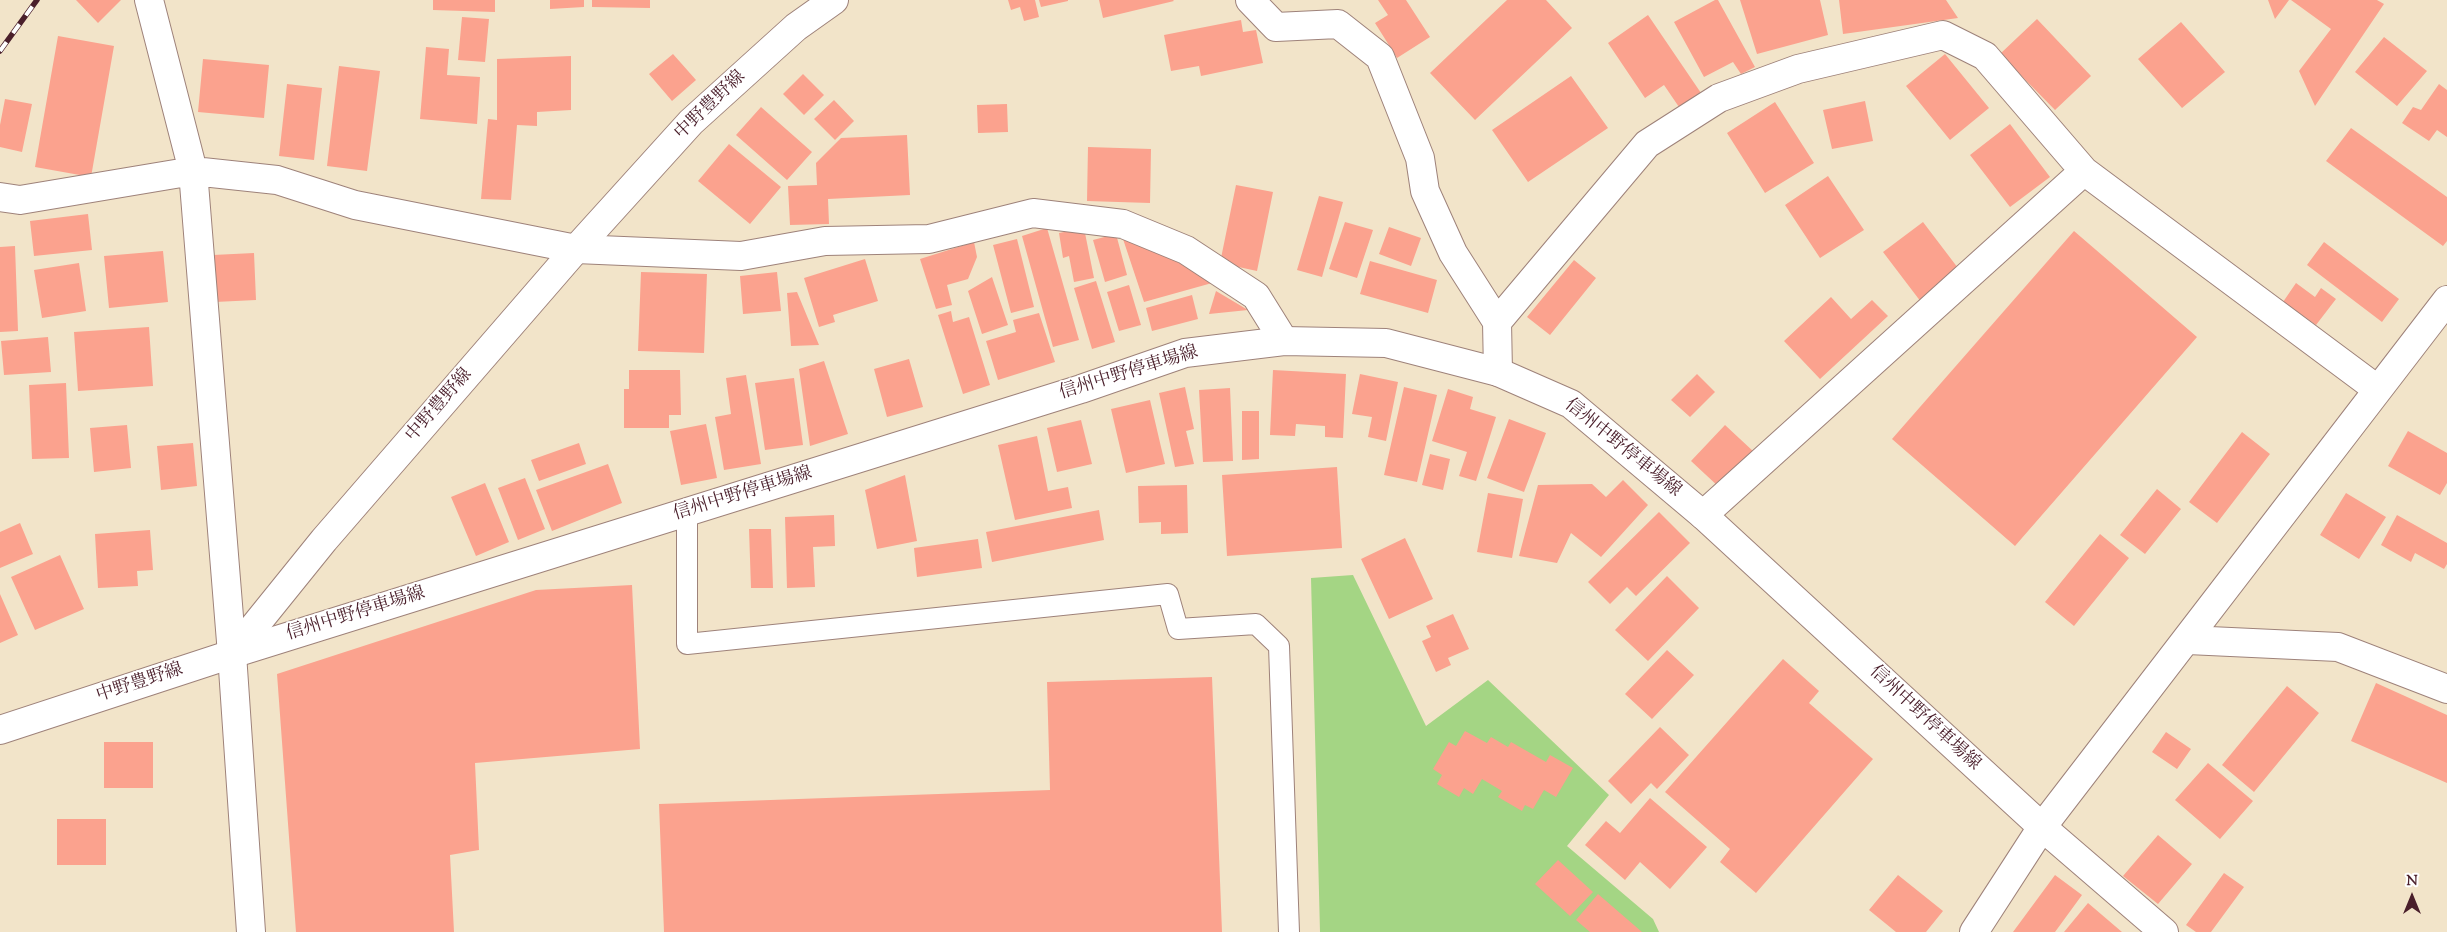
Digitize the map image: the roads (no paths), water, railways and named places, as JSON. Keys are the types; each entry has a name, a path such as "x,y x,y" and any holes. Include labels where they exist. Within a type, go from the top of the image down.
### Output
{"street":[{"path":"149,0 193,171 232,654 251,932"},
{"name":"中野豊野線","path":"0,730 232,654 324,540 576,249 691,122 796,27 834,0"},
{"path":"1250,0 1276,27 1338,24 1380,57 1420,158 1425,191 1453,253 1496,322 1498,372"},
{"path":"1496,322 1647,144 1719,98 1798,69 1943,35 1985,56 2084,171 2377,389"},
{"path":"0,197 20,200 193,171 277,180 355,205 576,249 741,256 824,241 929,239 1033,213 1123,224 1186,250 1256,296 1284,341"},
{"path":"1703,515 2084,171"},
{"path":"1974,932 2042,827 2188,640 2377,389 2447,300"},
{"name":"信州中野停車場線","path":"232,654 1081,389 1185,353 1284,341 1386,343 1498,372 1571,404 1703,515 2042,827 2164,932"},
{"path":"2188,640 2338,647 2447,688"}],"lane":[{"path":"687,512 687,644 1168,594 1178,629 1256,624 1279,646 1289,932"}],"railway":[{"path":"0,51 37,0"}]}
